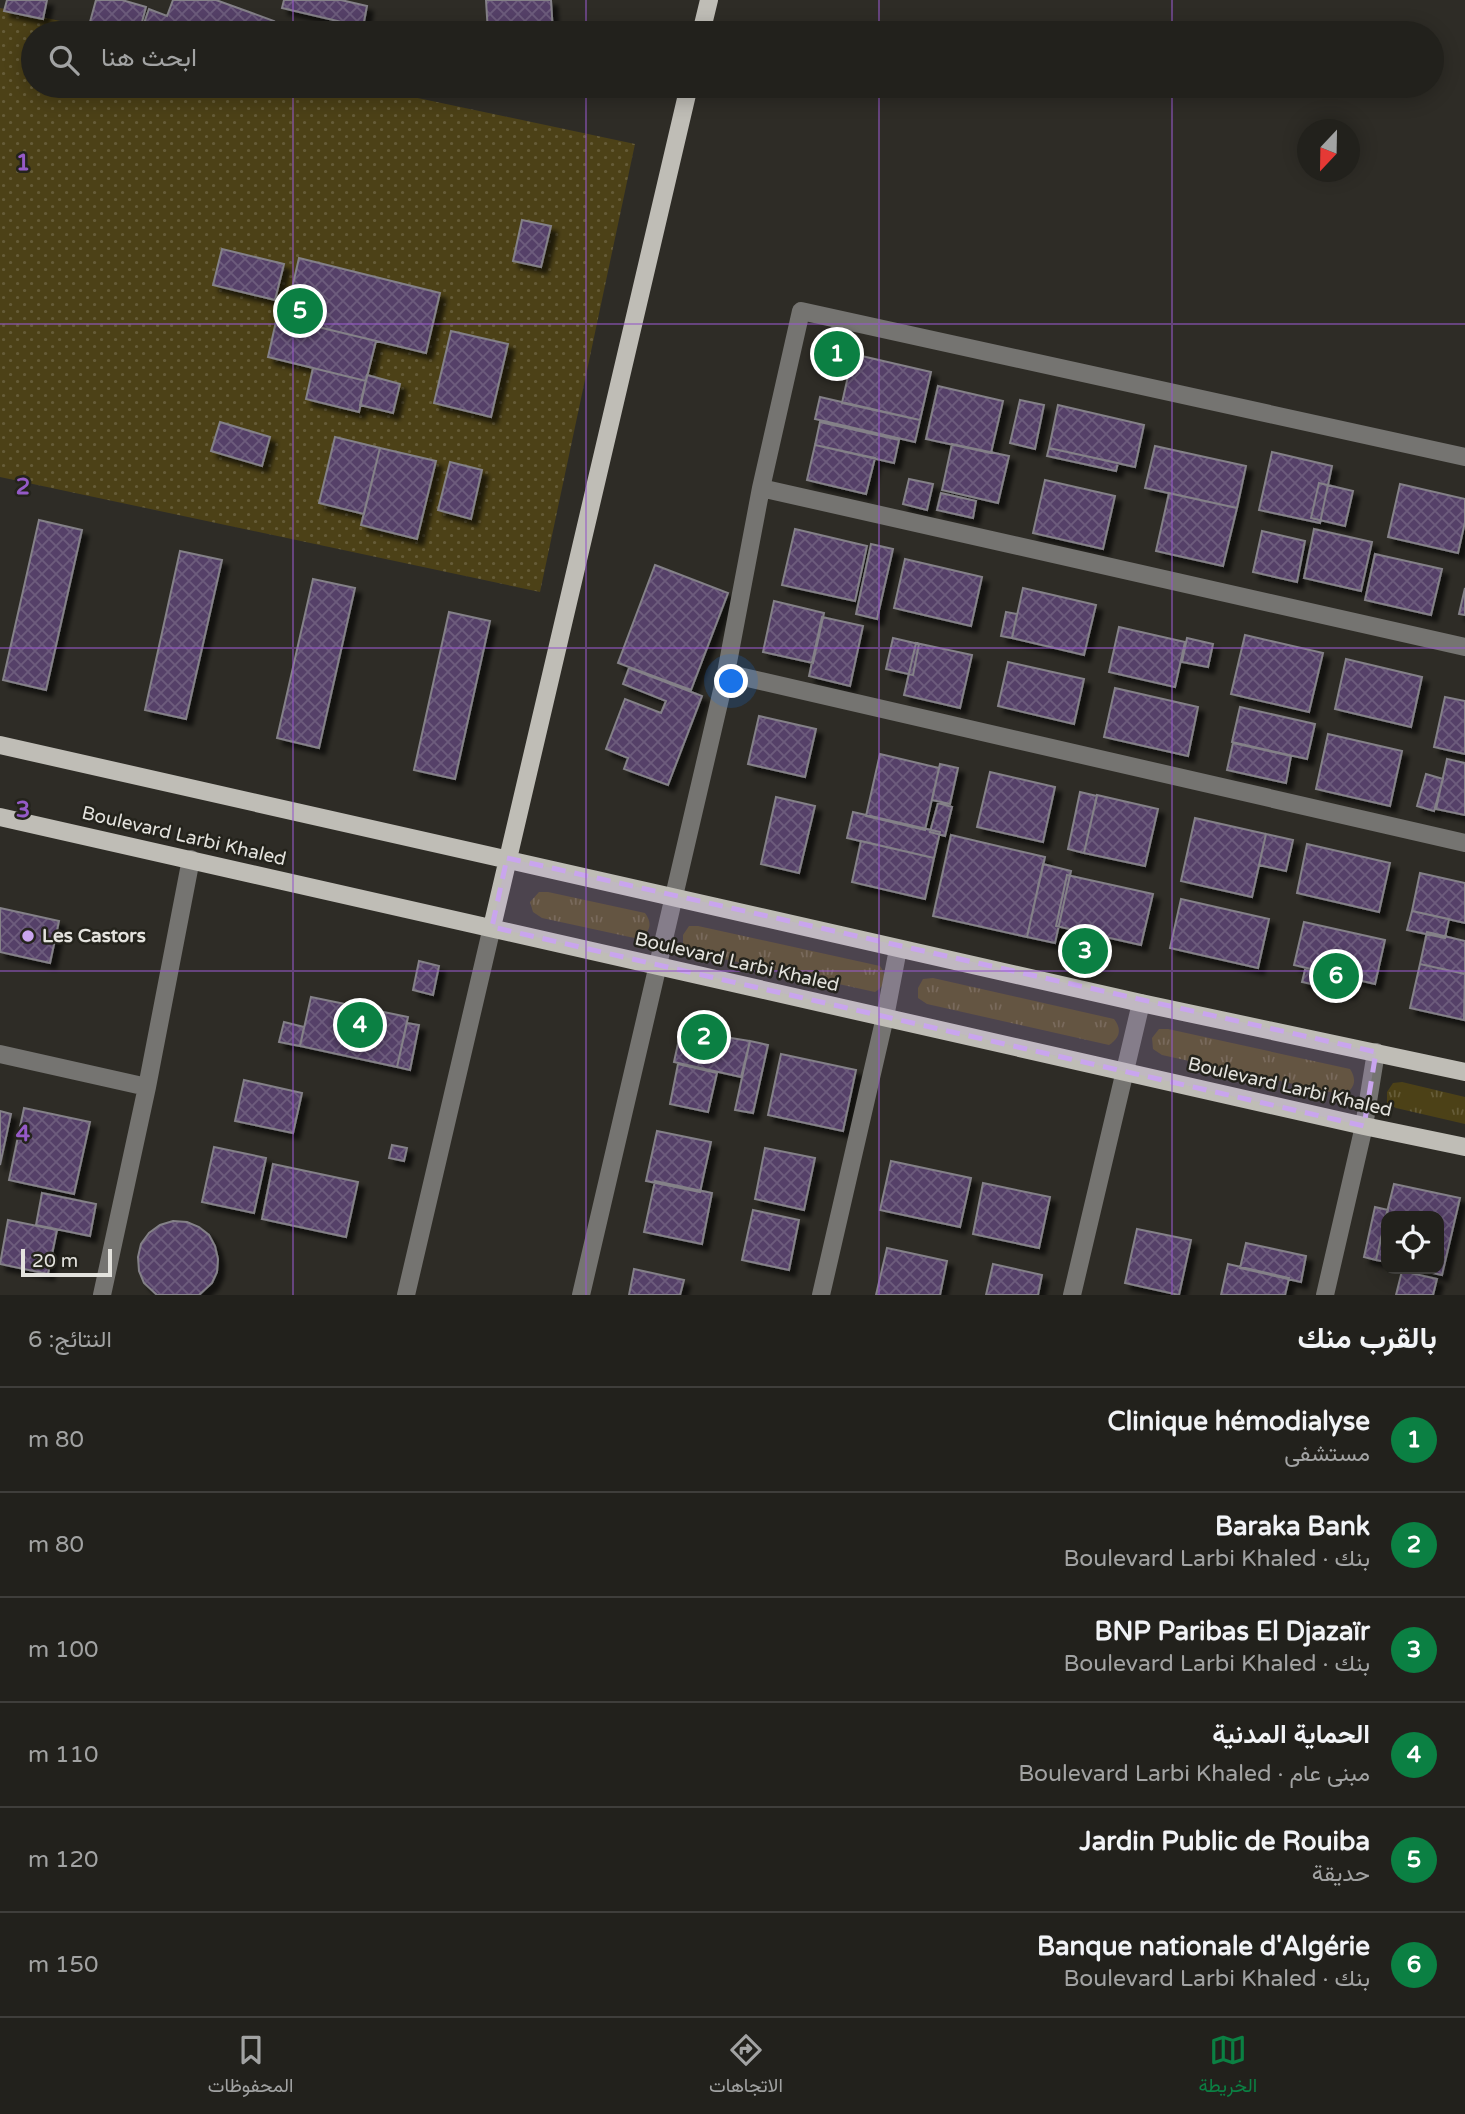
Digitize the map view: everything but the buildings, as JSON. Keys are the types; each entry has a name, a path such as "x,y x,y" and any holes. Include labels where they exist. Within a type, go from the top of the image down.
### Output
{"main road":[{"path":"704,21 709,0"},
{"path":"492,927 686,98"},
{"path":"0,745 507,858 898,949 1465,1072"},
{"name":"Boulevard Larbi Khaled","path":"0,817 1465,1147"}],"street":[{"path":"580,1295 726,673 761,488 801,311 1465,457"},
{"path":"761,488 1465,648"},
{"path":"726,673 1465,843"},
{"path":"102,1295 147,1087 191,859"},
{"path":"406,1295 492,927"},
{"path":"821,1295 898,949"},
{"path":"1072,1295 1141,1003"},
{"path":"1325,1295 1364,1126 1376,1052"},
{"path":"0,1054 147,1087"}],"highlighted area":[{"path":"507,858 1376,1052 1364,1126 492,927"}],"green space":[{"path":"0,8 60,21 21,21 21,98 418,98 635,144 540,592 0,477"},
{"path":"539,892 645,913 649,928 639,939 542,918 533,912 530,902"},
{"path":"689,926 880,966 884,980 875,992 692,952 683,946 683,935"},
{"path":"933,978 1114,1019 1119,1033 1109,1045 927,1004 918,998 918,988 923,979"},
{"path":"1159,1029 1350,1069 1354,1083 1351,1090 1344,1095 1162,1055 1153,1049 1152,1038"},
{"path":"1402,1082 1465,1097 1465,1124 1396,1108 1387,1103 1387,1092 1393,1083"}],"place":[{"name":"Jardin Public de Rouiba","path":"300,311"},
{"name":"Clinique hémodialyse","path":"837,354"},
{"name":"Les Castors","path":"28,936"},
{"name":"BNP Paribas El Djazaïr","path":"1085,951"},
{"name":"Banque nationale d'Algérie","path":"1336,976"},
{"name":"الحماية المدنية","path":"360,1025"},
{"name":"Baraka Bank","path":"704,1037"}]}
